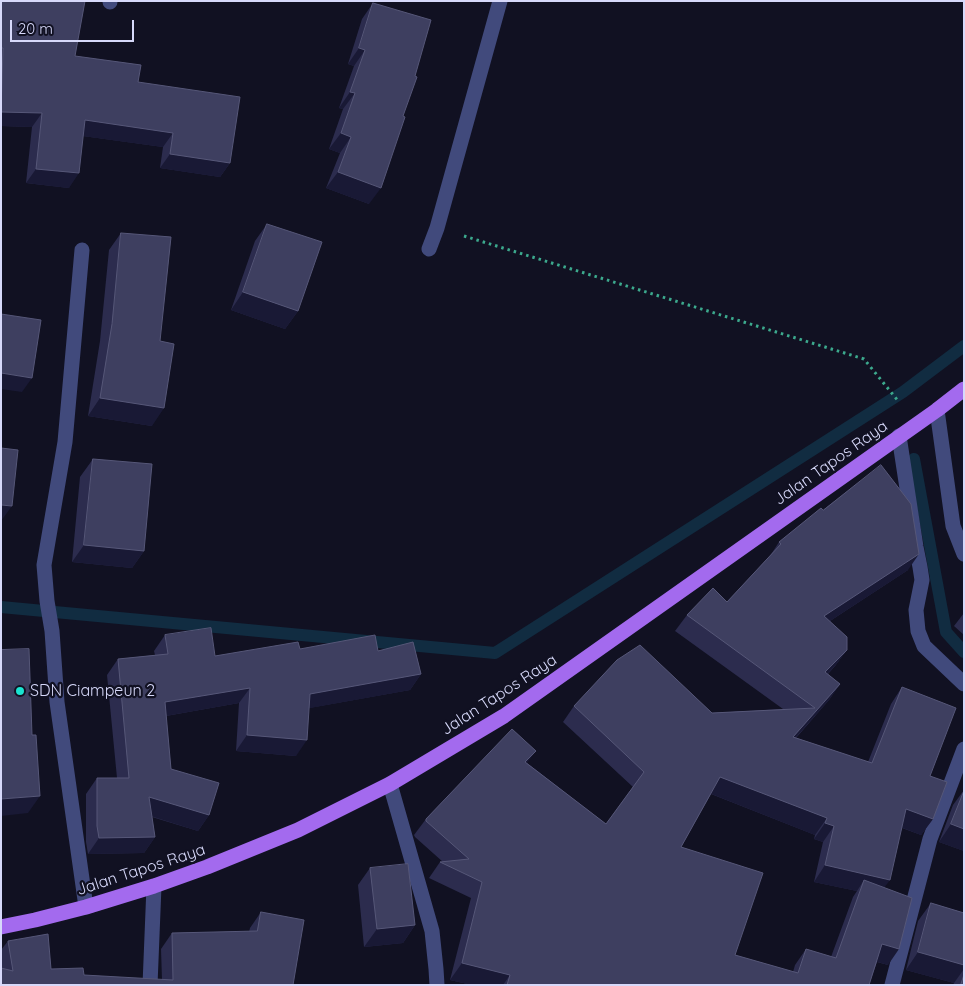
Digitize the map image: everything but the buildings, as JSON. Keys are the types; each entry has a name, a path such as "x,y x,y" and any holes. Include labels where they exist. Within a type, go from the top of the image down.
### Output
{"main road":[{"name":"Jalan Tapos Raya","path":"1,927 86,907 207,867 298,830 390,784 504,716 964,389"}],"street":[{"path":"429,249 437,228 500,1"},
{"path":"82,250 65,442 44,565 52,631 57,702 86,907"},
{"path":"937,410 953,526 964,554"},
{"path":"899,436 922,580 916,610 918,631 924,646 964,684"},
{"path":"892,985 930,839 964,749"},
{"path":"390,784 432,931 436,985"},
{"path":"150,985 154,886"}],"path":[{"path":"437,228 864,359 897,400"}],"waterway":[{"path":"1,607 495,653 903,392 964,346"},
{"path":"914,459 946,632 964,652"}],"place":[{"name":"SDN Ciampeun 2","path":"20,691"}]}
